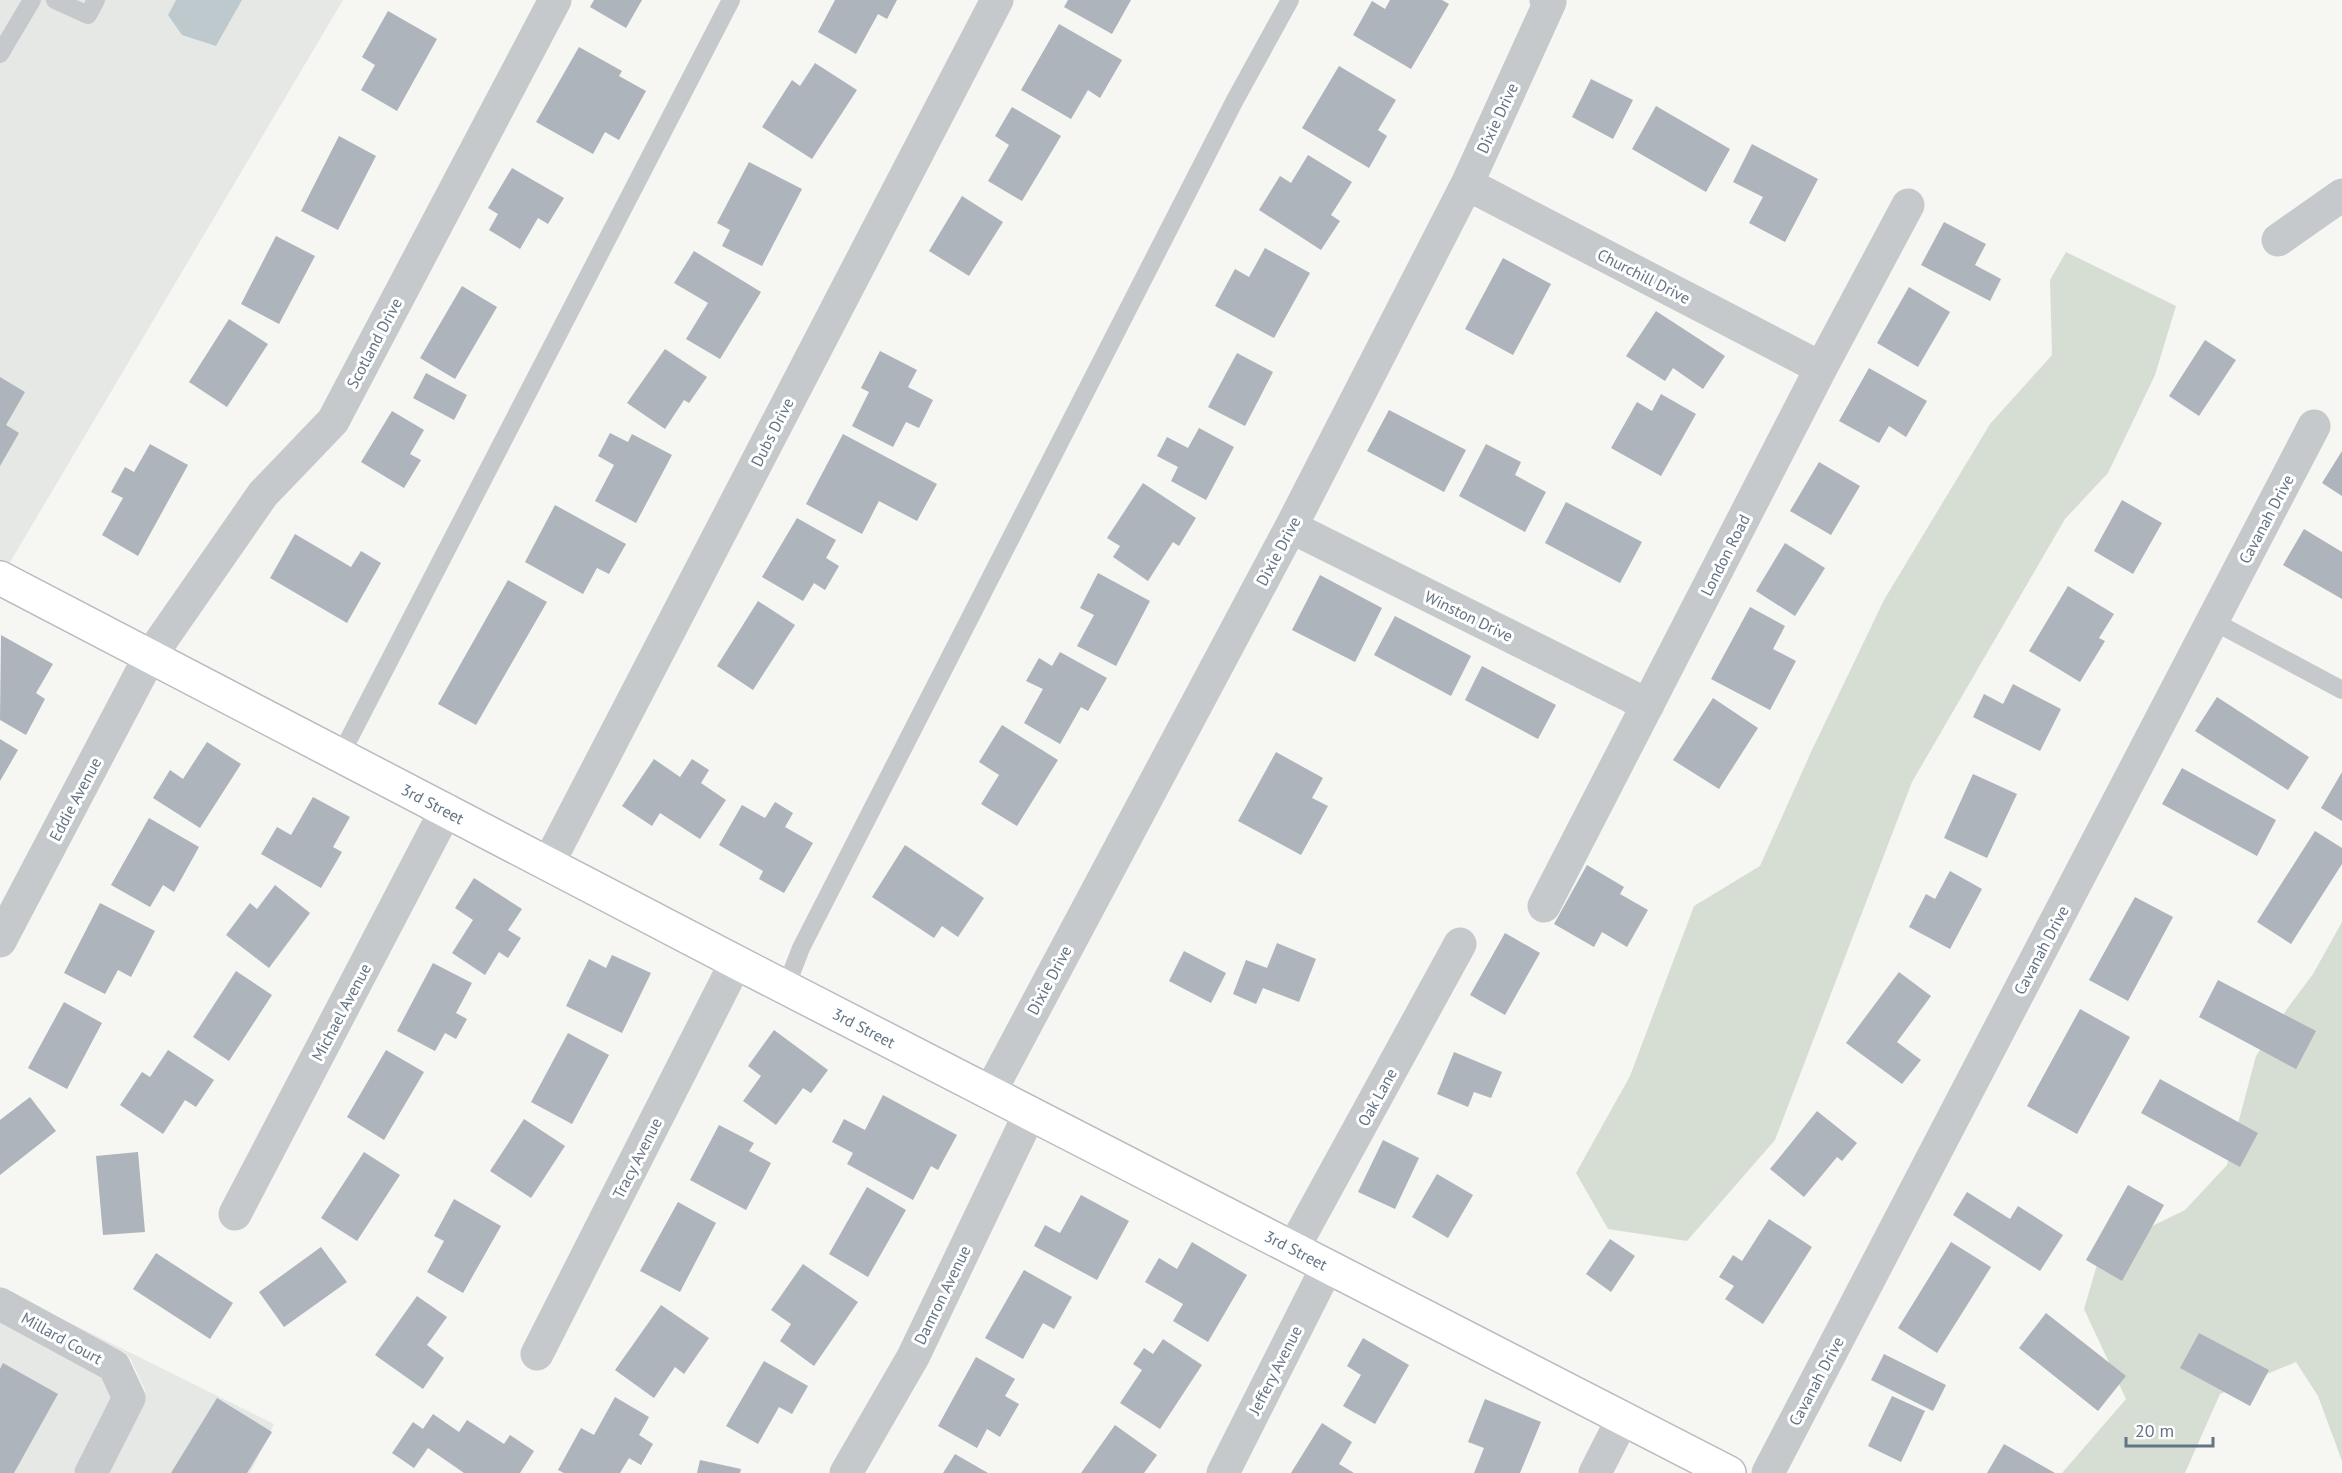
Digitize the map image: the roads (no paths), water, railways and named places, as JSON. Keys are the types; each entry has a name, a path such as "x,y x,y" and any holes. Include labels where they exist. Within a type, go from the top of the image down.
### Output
{"street":[{"name":"Scotland Drive","path":"149,658 263,494 333,421 555,0"},
{"name":"Dubs Drive","path":"548,864 997,0"},
{"name":"Dixie Drive","path":"990,1092 1291,527 1467,184 1548,1"},
{"name":"Churchill Drive","path":"1467,184 1821,368"},
{"path":"2278,240 2342,195"},
{"name":"London Road","path":"1544,906 1821,368 1908,205"},
{"name":"Cavanah Drive","path":"1768,1473 2314,426"},
{"name":"Winston Drive","path":"1291,527 1648,705"},
{"name":"3rd Street","path":"0,578 149,658 736,962 1729,1473"},
{"name":"Eddie Avenue","path":"0,941 149,658"},
{"name":"Michael Avenue","path":"236,1214 446,810"},
{"name":"Oak Lane","path":"1293,1249 1460,944"},
{"name":"Tracy Avenue","path":"537,1354 736,962"},
{"name":"Damron Avenue","path":"846,1473 913,1357 1030,1113"},
{"name":"Jeffery Avenue","path":"1223,1473 1327,1267"},
{"name":"Millard Court","path":"0,1304 114,1366 129,1398 91,1473"},
{"path":"1595,1473 1623,1418"}],"lane":[{"path":"0,54 32,0"},
{"path":"55,0 88,15 96,0"},
{"path":"340,756 731,0"},
{"path":"786,987 801,948 1235,100 1290,0"},
{"path":"2213,621 2342,690"}]}
